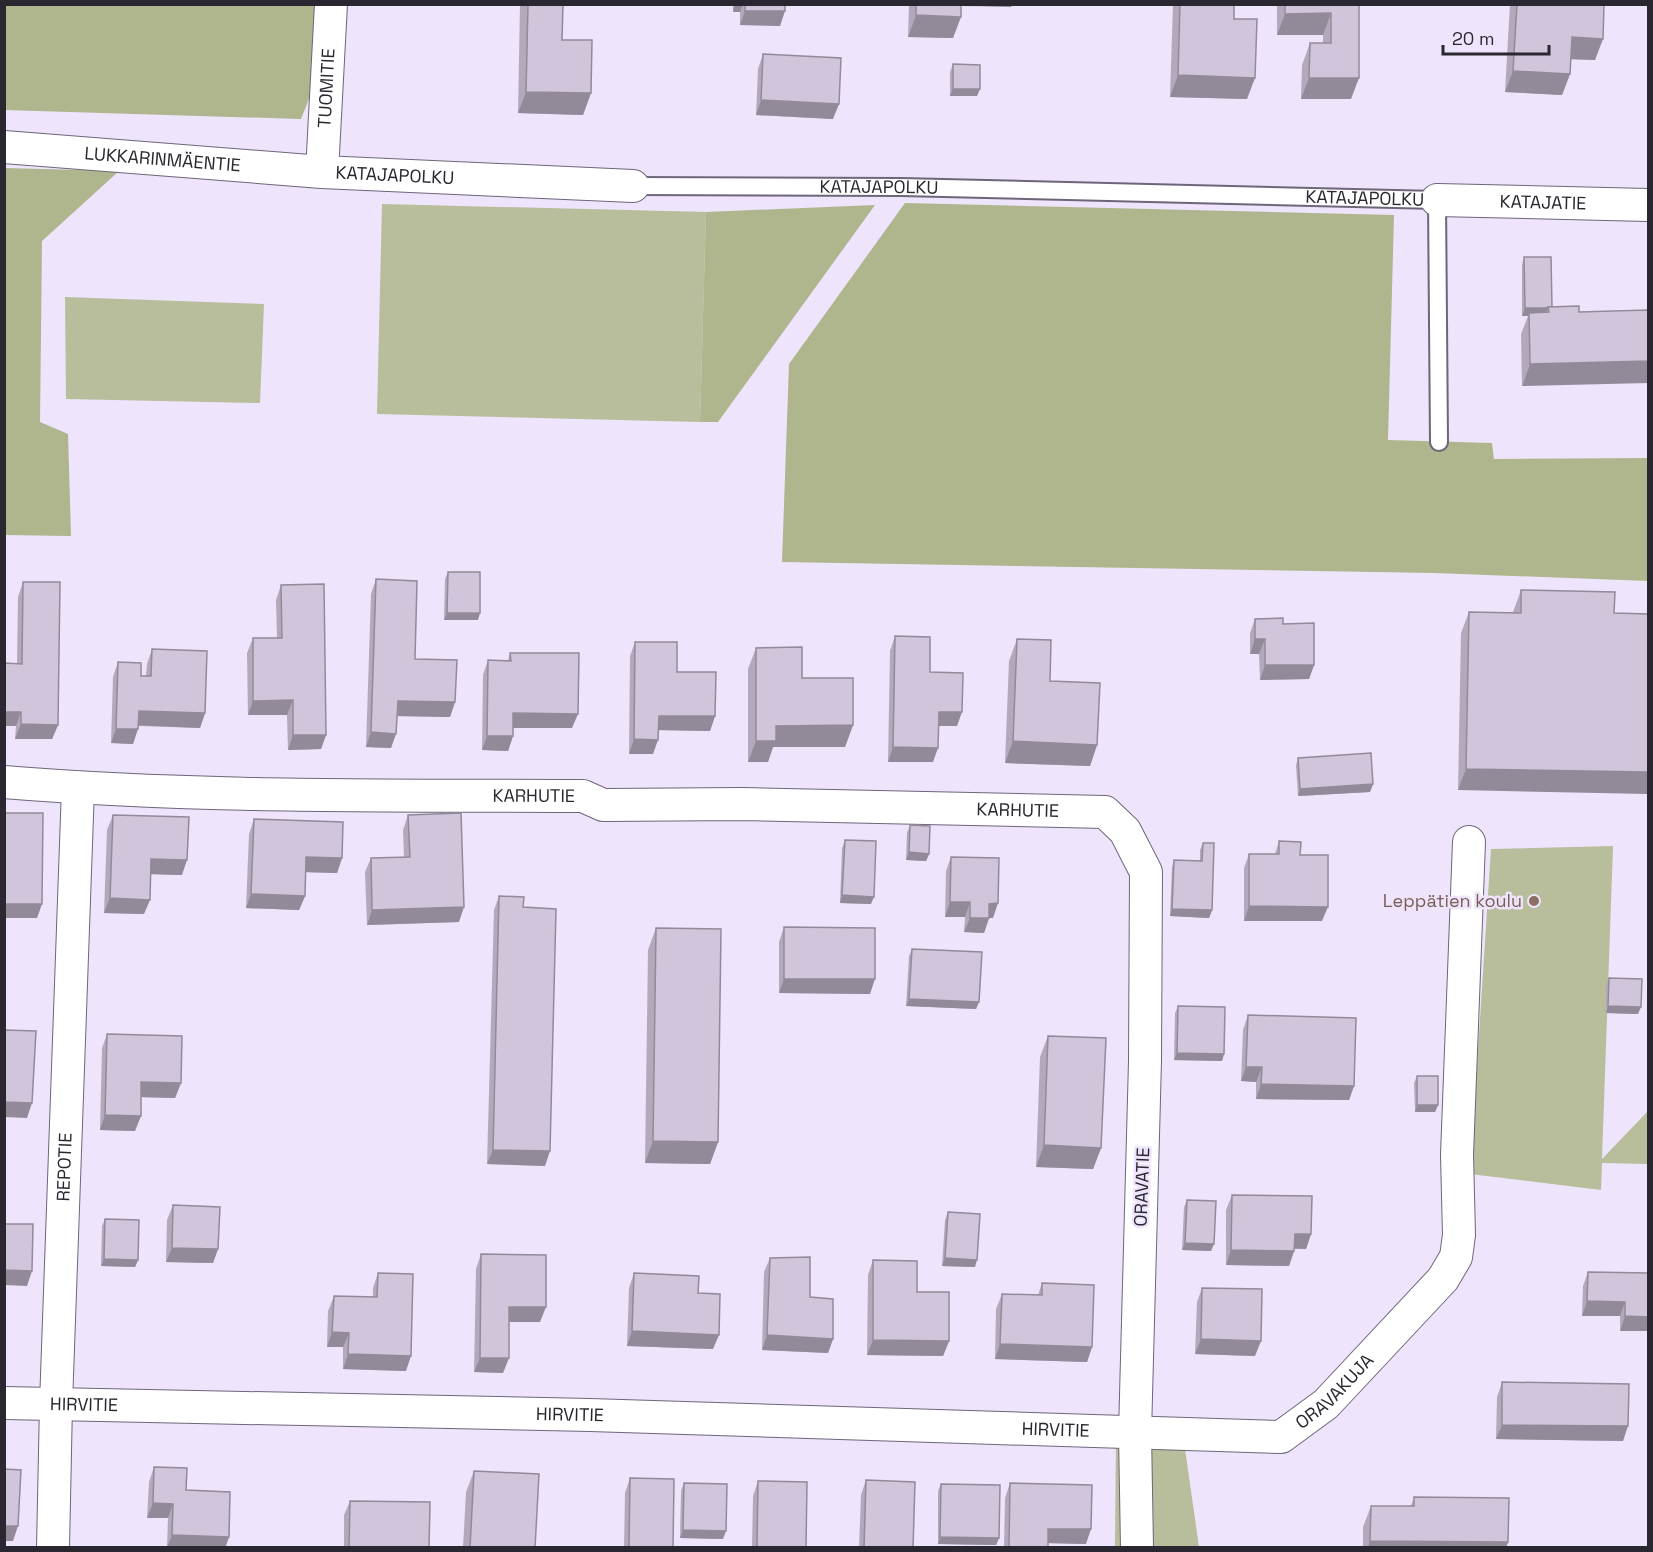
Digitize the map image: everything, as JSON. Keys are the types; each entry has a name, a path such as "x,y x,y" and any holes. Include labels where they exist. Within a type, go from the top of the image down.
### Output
{"street":[{"name":"TUOMITIE","path":"322,172 331,4"},
{"name":"LUKKARINMÄENTIE","path":"4,147 322,172"},
{"name":"KATAJAPOLKU","path":"322,172 633,186"},
{"name":"KATAJATIE","path":"1437,200 1648,205"},
{"name":"KARHUTIE","path":"4,782 78,788 289,794 584,796 603,805 754,804 1105,812 1125,831"},
{"name":"REPOTIE","path":"54,1548 56,1404 78,788"},
{"name":"ORAVATIE","path":"1125,831 1146,872 1145,1061 1135,1433 1137,1548"},
{"name":"ORAVAKUJA","path":"1135,1433 1281,1437 1326,1404 1443,1279 1456,1257 1459,1222 1457,1155 1469,842"},
{"name":"HIRVITIE","path":"4,1403 590,1415 1135,1433"}],"lane":[{"name":"KATAJAPOLKU","path":"633,186 901,187 1437,200"},
{"path":"1437,200 1439,442"}],"green space":[{"path":"5,5 317,5 316,81 301,119 5,110"},
{"path":"5,168 119,171 42,241 40,422 68,434 71,536 5,535"},
{"path":"905,203 1394,215 1388,440 1492,443 1494,459 1648,458 1648,581 1434,573 782,562 789,364"},
{"path":"382,204 706,212 700,422 377,414"},
{"path":"875,205 718,422 700,422 706,212"},
{"path":"65,297 264,304 260,403 66,399"},
{"path":"1613,846 1602,1159 1648,1111 1648,1164 1602,1163 1601,1190 1470,1174 1491,849"},
{"path":"1116,1433 1183,1435 1199,1547 1115,1548"}],"building":[{"path":"528,4 563,4 562,40 592,40 591,93 526,92"},
{"path":"745,4 785,4 785,11 745,11"},
{"path":"916,4 961,4 961,17 916,15"},
{"path":"1180,4 1234,4 1234,19 1257,19 1255,78 1178,75"},
{"path":"1285,4 1359,4 1359,78 1309,78 1310,43 1331,43 1331,13 1285,14"},
{"path":"1517,4 1604,4 1603,39 1572,37 1570,74 1513,71"},
{"path":"763,54 841,58 839,104 761,100"},
{"path":"953,64 980,65 980,89 953,89"},
{"path":"1524,257 1551,257 1552,307 1525,308"},
{"path":"1579,306 1579,312 1648,310 1648,361 1530,364 1529,313 1549,312 1548,307"},
{"path":"448,572 480,572 480,613 447,613"},
{"path":"376,579 417,581 415,659 457,660 455,702 398,701 396,734 371,732"},
{"path":"23,582 60,582 58,725 21,724 21,712 4,712 4,663 22,664"},
{"path":"324,584 326,735 293,735 293,700 253,701 253,638 282,638 281,585"},
{"path":"1521,590 1615,592 1614,613 1648,614 1648,772 1466,769 1469,612 1521,613"},
{"path":"1283,618 1283,624 1314,623 1314,665 1265,665 1265,639 1255,639 1255,619"},
{"path":"895,636 930,637 930,672 963,673 962,712 939,712 938,748 893,747"},
{"path":"1017,639 1051,640 1050,681 1100,683 1097,745 1013,741"},
{"path":"635,642 677,642 677,672 716,672 715,716 659,716 658,740 634,739"},
{"path":"802,647 802,678 853,678 853,725 776,726 776,741 756,741 756,648"},
{"path":"152,649 207,651 205,713 139,711 138,729 116,729 118,662 141,663 141,676 151,676"},
{"path":"510,653 579,653 578,714 513,713 513,736 487,736 488,660 511,661"},
{"path":"1371,753 1373,784 1300,789 1298,758"},
{"path":"4,813 43,813 42,904 4,904"},
{"path":"461,813 464,907 372,910 371,858 410,857 408,815"},
{"path":"113,815 189,817 187,860 151,859 150,900 110,898"},
{"path":"254,819 343,822 342,858 306,857 305,896 251,894"},
{"path":"910,825 930,826 929,854 909,852"},
{"path":"845,840 876,841 874,897 842,895"},
{"path":"1279,841 1301,842 1300,855 1328,855 1328,907 1249,906 1249,854 1279,854"},
{"path":"1203,843 1214,843 1212,910 1172,909 1174,860 1202,861"},
{"path":"951,857 999,858 998,903 989,904 989,918 970,918 970,902 950,902"},
{"path":"499,896 524,897 523,907 556,909 550,1151 493,1150"},
{"path":"784,927 875,928 875,979 784,979"},
{"path":"656,928 721,929 718,1142 653,1141"},
{"path":"912,949 982,952 979,1002 909,999"},
{"path":"1609,978 1642,979 1641,1007 1608,1006"},
{"path":"1178,1006 1225,1007 1224,1054 1177,1053"},
{"path":"1248,1015 1356,1018 1354,1086 1261,1084 1262,1067 1246,1067"},
{"path":"4,1030 36,1031 32,1103 4,1102"},
{"path":"107,1034 182,1036 181,1083 141,1082 141,1116 105,1115"},
{"path":"1048,1036 1106,1038 1101,1148 1044,1145"},
{"path":"1417,1076 1438,1076 1438,1105 1417,1105"},
{"path":"1232,1195 1312,1196 1311,1234 1295,1234 1294,1251 1231,1250"},
{"path":"1187,1200 1216,1201 1214,1244 1185,1243"},
{"path":"173,1205 220,1207 218,1249 172,1248"},
{"path":"948,1212 980,1214 977,1260 945,1258"},
{"path":"105,1219 139,1220 138,1260 104,1259"},
{"path":"4,1224 33,1224 32,1271 4,1270"},
{"path":"481,1254 546,1255 546,1307 509,1307 509,1358 480,1358"},
{"path":"810,1257 810,1297 833,1299 833,1339 767,1335 770,1258"},
{"path":"873,1260 917,1261 917,1292 949,1292 949,1341 873,1340"},
{"path":"1588,1272 1648,1273 1648,1317 1625,1316 1625,1302 1587,1301"},
{"path":"378,1273 413,1274 411,1356 348,1354 349,1333 332,1332 334,1296 377,1297"},
{"path":"634,1273 699,1276 698,1293 720,1294 719,1335 632,1331"},
{"path":"1042,1283 1094,1285 1092,1347 1000,1344 1002,1294 1042,1295"},
{"path":"1202,1288 1262,1289 1261,1341 1201,1339"},
{"path":"1502,1382 1629,1384 1628,1426 1502,1425"},
{"path":"154,1467 187,1468 186,1490 230,1492 229,1537 172,1535 173,1504 153,1503"},
{"path":"4,1469 21,1470 18,1526 4,1526"},
{"path":"474,1471 539,1474 535,1548 470,1548"},
{"path":"630,1478 674,1479 673,1548 629,1548"},
{"path":"866,1480 915,1482 913,1548 864,1548"},
{"path":"758,1481 807,1482 806,1548 757,1548"},
{"path":"684,1483 727,1484 726,1531 683,1530"},
{"path":"1010,1483 1092,1485 1091,1529 1048,1529 1048,1548 1009,1548"},
{"path":"941,1484 1000,1485 999,1538 940,1537"},
{"path":"1414,1497 1509,1498 1508,1542 1370,1541 1371,1506 1414,1506"},
{"path":"350,1501 430,1502 429,1548 349,1548"}],"place":[{"name":"Leppätien koulu","path":"1534,901"}]}
